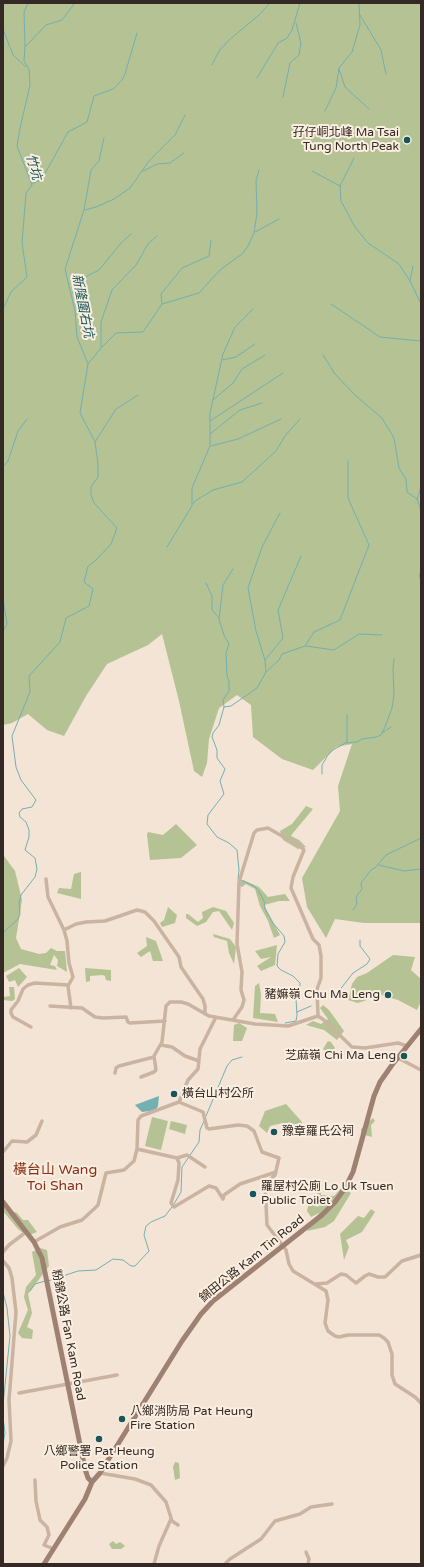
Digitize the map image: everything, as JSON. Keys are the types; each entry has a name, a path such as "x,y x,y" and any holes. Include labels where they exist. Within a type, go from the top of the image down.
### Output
{"main road":[{"name":"錦田公路 Kam Tin Road","path":"44,1564 85,1499 92,1482 100,1473 182,1341 201,1314 213,1301 322,1215 335,1202 345,1188 353,1172 374,1096 383,1077 421,1029"},
{"name":"粉錦公路 Fan Kam Road","path":"3,1202 34,1242 40,1253 45,1268 85,1469 88,1478 92,1482"}],"street":[{"path":"233,1020 242,1007 244,1000 241,988 242,972 237,944 240,880 254,833 257,830 270,828 302,847 304,850 293,877 291,888 312,937 319,945 322,968 321,978 317,989 318,1016"},
{"path":"46,879 48,897 64,930 67,941 69,963 73,977 68,985 71,1008"},
{"path":"64,930 76,924 105,921 137,910 145,912 154,920 179,957 182,967 203,999 205,1014"},
{"path":"31,1027 13,1017 11,1014 11,1010 18,1001 25,987 37,983 68,985"},
{"path":"141,1077 156,1070 154,1057 163,1040 166,1006 170,1002 181,1002 188,1004 205,1014 216,1017 255,1024 288,1026 318,1016"},
{"path":"50,1006 82,1008 95,1017 126,1017 129,1023 165,1021"},
{"path":"318,1016 352,1047 365,1048 398,1043 407,1046"},
{"path":"179,1102 188,1080 198,1069 201,1046 216,1017"},
{"path":"161,1046 172,1047 182,1054 199,1061"},
{"path":"115,1073 116,1068 120,1066 154,1057"},
{"path":"398,1058 421,1070"},
{"path":"34,1242 60,1227 85,1218 98,1205 106,1173 124,1170 134,1161 137,1149 138,1120 140,1116 179,1102 203,1112 208,1129 242,1125 250,1128 255,1133 262,1152 279,1158 274,1177 265,1185 265,1207 268,1225 286,1250 289,1264 293,1271 324,1289 327,1293 328,1300 324,1319 328,1331 339,1337 348,1335 379,1335 384,1338 388,1342 392,1354 392,1374 394,1384 415,1397 421,1403"},
{"path":"3,1152 14,1140 27,1142 36,1135 42,1121"},
{"path":"137,1149 177,1158 186,1155 205,1167"},
{"path":"177,1158 179,1163 178,1180 171,1203 174,1208 209,1186 216,1188 223,1199 224,1194 240,1184 276,1172"},
{"path":"3,1252 9,1245 26,1232"},
{"path":"315,1284 327,1283 341,1274 346,1275 356,1283 369,1274 383,1277 402,1261 410,1257 421,1255"},
{"path":"3,1261 9,1268 12,1278 16,1312 9,1400 10,1440 3,1466"},
{"path":"19,1393 117,1376"},
{"path":"100,1473 135,1479 152,1485 166,1502 172,1521 178,1525"},
{"path":"35,1480 36,1500 40,1520 47,1527 49,1535 44,1545 54,1549"},
{"path":"225,1564 230,1559 261,1539 275,1521 300,1514 311,1507 332,1504"},
{"path":"154,1564 159,1546 171,1519"},
{"path":"306,1552 309,1559 308,1564"}],"green space":[{"path":"3,3 421,3 421,923 364,923 335,919 326,938 307,907 302,878 340,811 338,786 352,744 336,747 313,770 282,759 253,737 251,705 237,695 219,708 209,739 207,763 202,777 194,771 179,701 162,634 148,645 107,664 86,696 64,736 47,730 28,714 12,723 3,725"},
{"path":"306,806 313,809 291,836 299,840 306,847 298,849 283,840 280,831 292,824"},
{"path":"176,824 197,845 181,858 150,860 147,835 148,832 163,835"},
{"path":"4,856 15,871 22,900 16,938 21,949 39,954 46,953 51,948 57,951 65,951 67,972 57,966 58,960 54,955 50,965 55,966 57,970 20,964 3,973"},
{"path":"81,872 81,899 57,893 59,888 71,889 74,874"},
{"path":"243,880 259,887 268,897 285,894 290,901 279,901 264,905 280,935 274,938 268,921 260,906 255,889 246,884 242,887 237,884"},
{"path":"168,907 177,915 175,923 162,927 160,923 164,920"},
{"path":"213,907 226,911 234,923 232,930 219,911 213,912 206,922 197,926 186,918 186,914 188,914 198,922 203,918 202,912"},
{"path":"213,934 230,939 236,947 234,964 229,953 227,941 214,937"},
{"path":"146,937 156,941 163,961 153,961 150,951 141,957 137,953 147,946"},
{"path":"277,945 275,965 261,971 257,966 271,957 261,959 255,951"},
{"path":"393,955 415,957 411,970 421,979 421,1001 417,1010 398,1000 381,995 358,1003 348,1000 352,984 357,977 367,973"},
{"path":"19,968 27,977 18,987 15,980 9,982 6,976"},
{"path":"85,968 111,970 111,981 106,980 105,976 102,975 90,976 90,981 86,982"},
{"path":"259,983 261,995 260,1013 275,1014 278,1022 253,1018 255,986"},
{"path":"9,987 14,987 15,999 12,1001 3,1000 3,997 10,996"},
{"path":"323,1005 329,1010 344,1031 337,1040 324,1030 306,1025 313,1021 321,1024 328,1019 320,1008"},
{"path":"239,1023 247,1028 242,1041 233,1041 234,1025"},
{"path":"328,1041 331,1042 335,1048 329,1054 323,1049"},
{"path":"286,1104 302,1122 300,1129 283,1123 270,1126 267,1133 259,1126 265,1111"},
{"path":"152,1117 168,1121 161,1150 145,1146"},
{"path":"373,1118 375,1121 371,1125 372,1137 361,1134 361,1129"},
{"path":"171,1121 187,1125 185,1134 169,1129"},
{"path":"320,1184 321,1195 334,1196 342,1187 351,1193 334,1221 325,1227 307,1231 319,1213 311,1217 307,1211 309,1201 317,1207 324,1203 314,1189"},
{"path":"3,1206 9,1214 16,1212 23,1220 28,1220 37,1232 27,1236 18,1229 3,1211"},
{"path":"371,1209 375,1212 362,1232 346,1240 349,1247 344,1260 340,1234 358,1216 364,1218"},
{"path":"40,1248 47,1250 49,1266 28,1294 32,1313 27,1327 33,1330 32,1339 22,1338 18,1333 28,1310 24,1297 26,1287 36,1275 32,1252"},
{"path":"175,1462 179,1463 180,1478 175,1480 173,1467"},
{"path":"113,1541 116,1544 120,1542 125,1546 121,1549 112,1549 109,1544"}],"water":[{"path":"159,1096 158,1106 156,1109 142,1112 135,1105"}],"waterway":[{"name":"竹坑","path":"3,309 11,292 27,277 22,243 26,193 32,185 17,146 30,85 29,69 24,61 24,12 28,3"},
{"path":"26,46 46,25 62,20 75,3"},
{"path":"212,65 219,51 229,40 259,15 270,3"},
{"path":"257,78 278,43 287,38 292,30 300,3"},
{"path":"325,111 336,88 339,68 352,52 360,25 359,3"},
{"path":"360,15 381,50 386,74"},
{"path":"283,97 290,63 299,55 301,43 296,23"},
{"path":"3,29 13,55 26,67"},
{"path":"32,184 42,179 68,132 87,122 94,96 113,89 122,80 137,33"},
{"path":"339,69 345,87 369,109"},
{"path":"85,210 114,199 130,188 149,161 175,135 185,115"},
{"name":"新隆圍右坑","path":"3,933 18,919 20,914 19,903 21,895 35,877 37,869 35,858 25,850 29,837 29,830 26,822 20,817 19,813 22,809 32,807 36,800 21,780 16,767 12,736 30,692 29,676 60,642 66,618 89,606 93,589 84,582 88,566 95,561 111,544 117,528 94,503 91,495 91,487 98,477 98,464 95,442 80,413 88,364 77,337 75,311 65,269 84,210 91,170 99,161 104,138"},
{"path":"143,171 157,164 170,163 184,153"},
{"path":"340,186 354,158"},
{"path":"162,304 199,293 220,270 242,254 248,246 254,233 257,213 256,181 259,170"},
{"path":"312,171 340,186 341,201 355,227 368,243 399,264 410,281 421,304"},
{"path":"255,232 279,219"},
{"path":"72,293 78,289 87,276 99,270 121,243 131,234"},
{"path":"101,347 101,322 112,290 136,265 148,244 157,236"},
{"path":"88,364 116,333 143,332 162,304 161,294 182,268 209,256 211,240"},
{"path":"410,281 413,266"},
{"path":"331,304 380,337 420,341"},
{"path":"167,547 192,506 192,488 210,446 210,413 223,354 235,327 253,309"},
{"path":"421,336 421,343"},
{"path":"222,360 236,357 255,344"},
{"path":"213,400 233,383 242,369 265,355"},
{"path":"323,355 335,374 356,396 382,418 394,438 399,468 406,479 407,492 417,499"},
{"path":"210,421 283,373"},
{"path":"95,442 116,409 138,395"},
{"path":"210,434 240,410 262,403"},
{"path":"3,467 8,461 18,431 27,419"},
{"path":"211,446 238,439 281,419"},
{"path":"193,504 195,501 213,490 242,482 276,451 285,436 300,419"},
{"path":"266,672 279,660 282,654 305,646 314,632 340,620 369,545 348,498 348,461"},
{"path":"421,487 417,499 421,511"},
{"path":"238,879 239,870 237,850 229,843 217,837 207,824 208,815 224,794 220,781 225,769 217,758 217,750 212,737 219,725 224,707 231,706 257,688 266,672 265,660 256,631 248,588 262,547 280,513"},
{"path":"265,660 283,638 278,610 301,556"},
{"path":"224,707 223,700 229,691 226,653 229,644 224,635 219,619 223,585 233,569"},
{"path":"421,571 419,576 421,580"},
{"path":"206,583 212,596 212,610 219,618"},
{"path":"3,599 7,624 3,631"},
{"path":"306,646 334,650 359,634 382,635"},
{"path":"346,743 357,742 362,739 381,735 392,708 394,695 394,659"},
{"path":"322,774 322,765 328,755 333,750 347,742 347,715"},
{"path":"382,733 391,727"},
{"path":"353,910 357,904 356,898 362,889 361,883 371,870 376,867 386,855 421,838"},
{"path":"379,865 404,871 421,869"},
{"path":"241,880 254,886 258,890 264,901 265,909 273,923 284,936 285,942 278,954 277,966 281,970 293,976 300,983 296,999 296,1021 285,1023"},
{"path":"331,998 335,996 353,973 367,964 370,959 360,946 360,940"},
{"path":"297,1012 311,1006"},
{"path":"206,1116 227,1066 232,1060 242,1057"},
{"path":"174,1204 181,1192 182,1167 199,1142 200,1130 204,1121"},
{"path":"48,1281 78,1271 96,1270 113,1259 123,1260 131,1266 135,1266 149,1251 144,1235 146,1226 151,1222 165,1216 172,1207"},
{"path":"30,1291 35,1284 45,1281"},
{"path":"3,1292 7,1308 10,1336 3,1405"},
{"path":"3,1417 5,1433 3,1444"}],"place":[{"name":"孖仔峒北峰 Ma Tsai Tung North Peak","path":"407,140"},
{"name":"豬嫲嶺 Chu Ma Leng","path":"388,995"},
{"name":"芝麻嶺 Chi Ma Leng","path":"404,1056"},
{"name":"橫台山村公所","path":"174,1094"},
{"name":"豫章羅氏公祠","path":"274,1132"},
{"name":"羅屋村公廁 Lo Uk Tsuen Public Toilet","path":"253,1194"},
{"name":"八鄉消防局 Pat Heung Fire Station","path":"122,1419"},
{"name":"八鄉警署 Pat Heung Police Station","path":"99,1439"}],"district":[{"name":"橫台山 Wang Toi Shan","path":"55,1178"}]}
